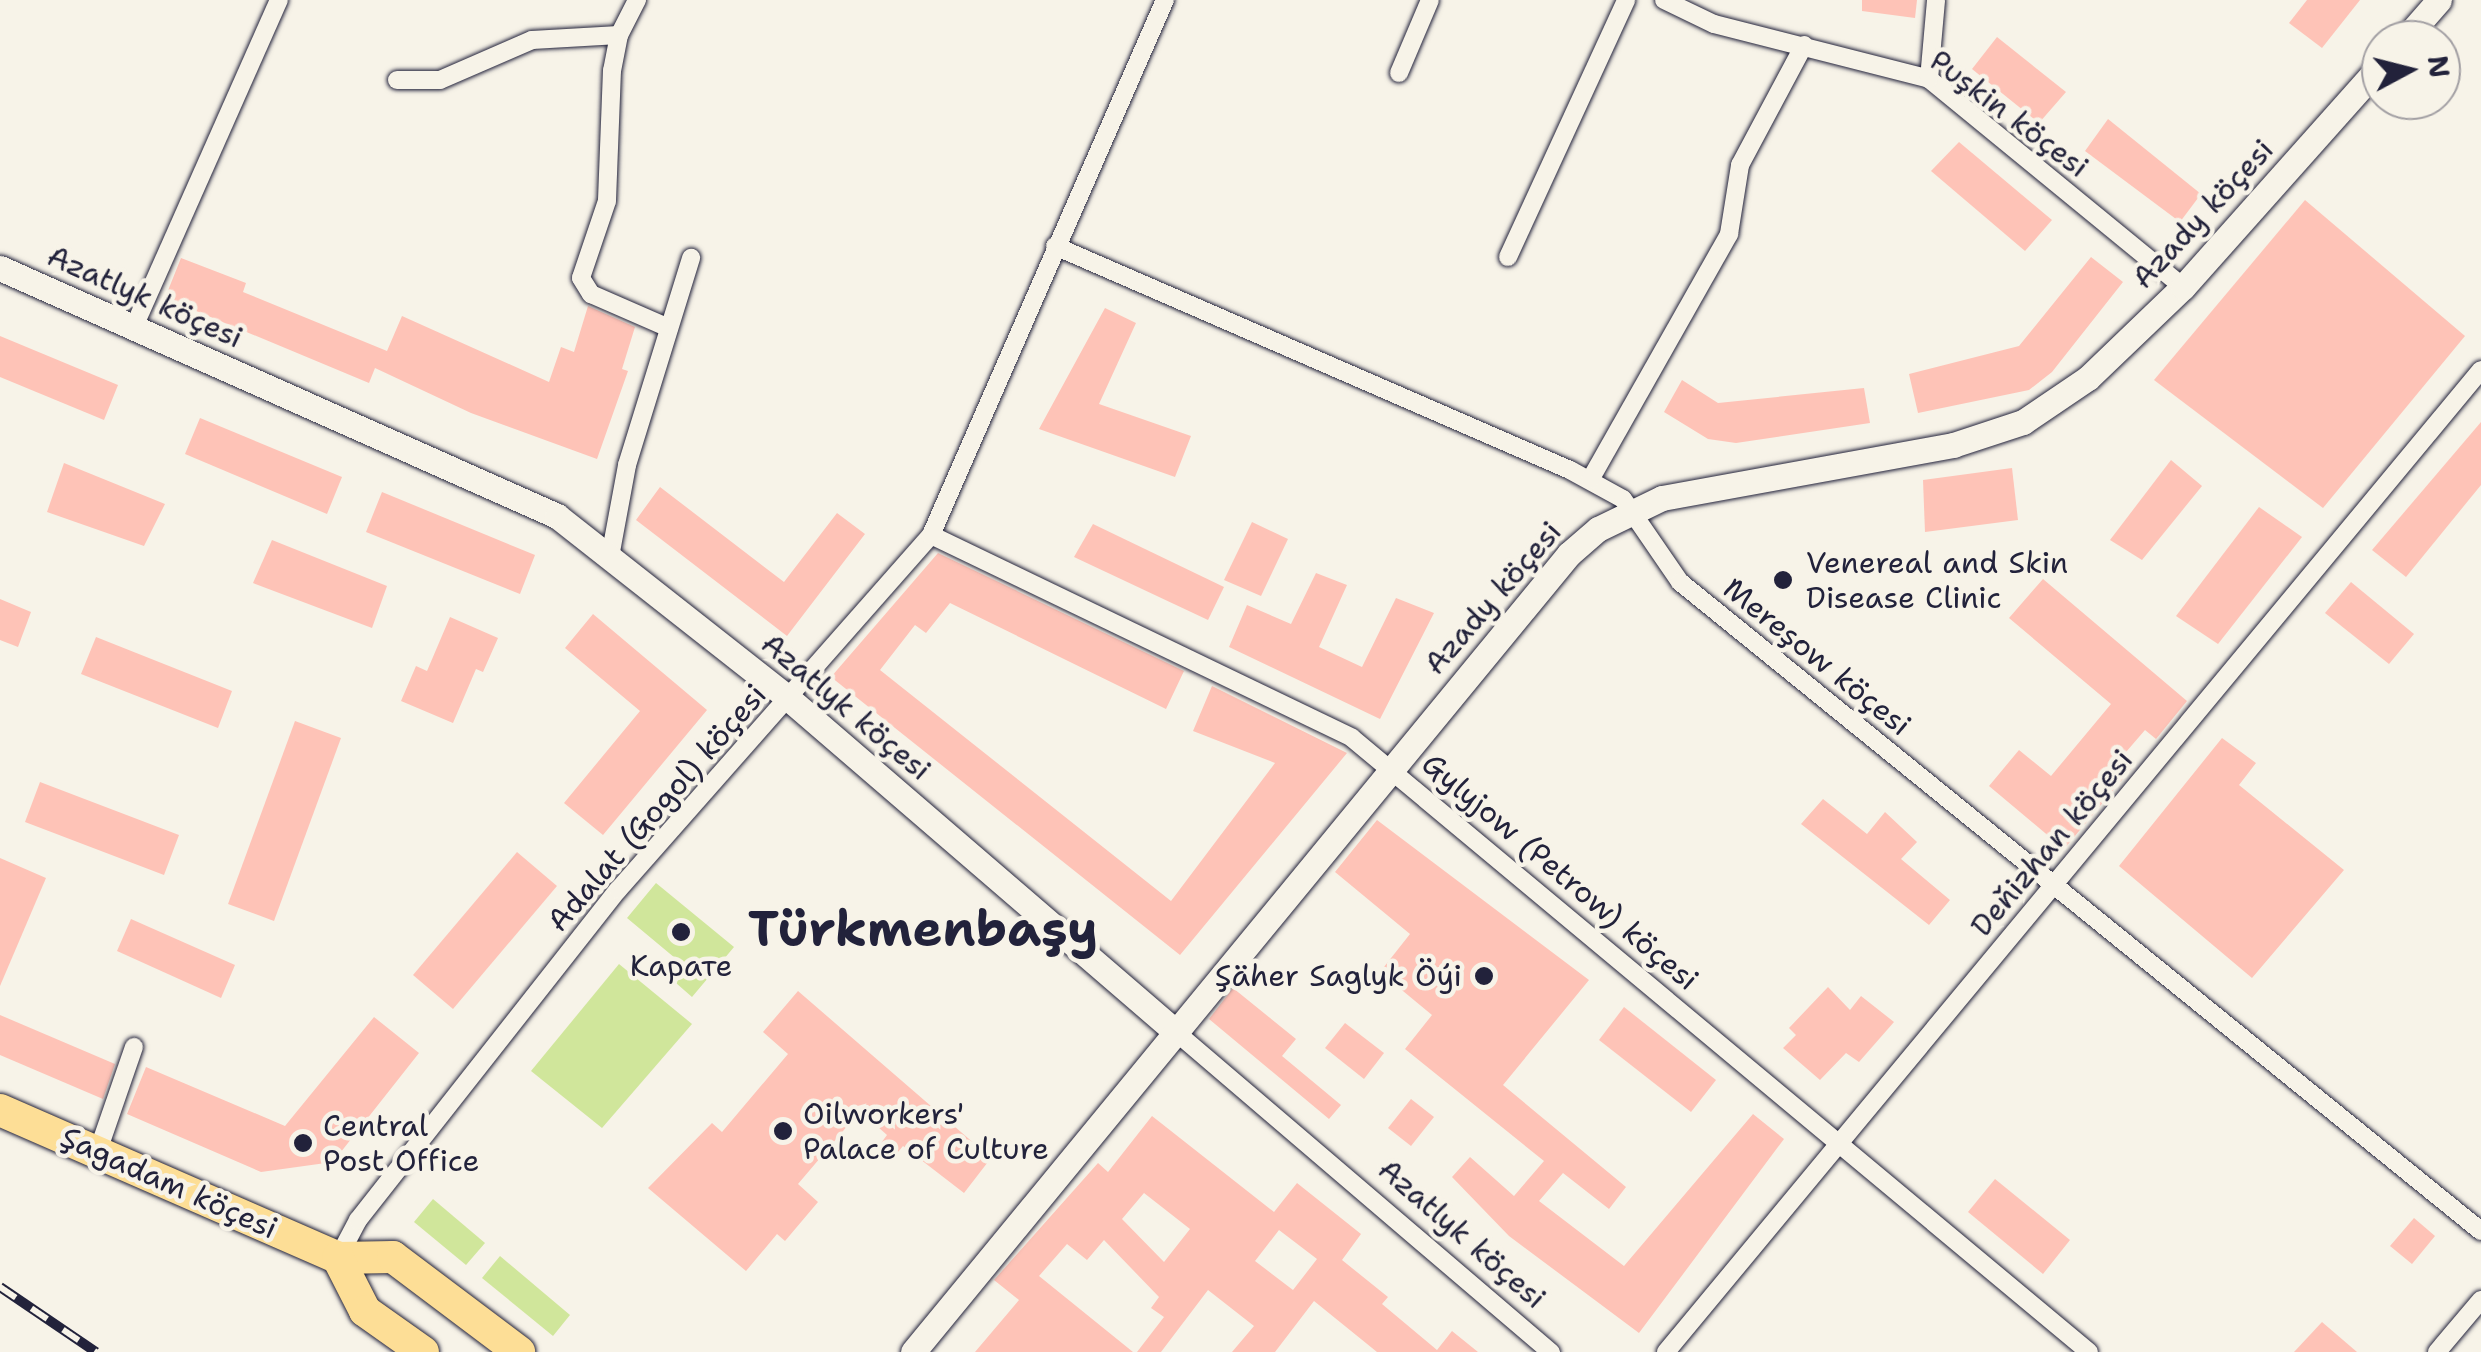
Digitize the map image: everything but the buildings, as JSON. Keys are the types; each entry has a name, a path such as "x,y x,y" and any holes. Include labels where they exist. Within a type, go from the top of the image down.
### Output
{"highway":[{"name":"Şagadam köçesi","path":"0,1110 99,1148 338,1258 394,1257 519,1352"},
{"path":"338,1258 365,1311 423,1352"}],"main road":[{"path":"2422,20 2440,0"},
{"name":"Azady köçesi","path":"913,1352 1394,768 1541,583 1598,529 1632,510 1693,491 1997,432 2075,388 2183,287 2361,88"},
{"name":"Azatlyk köçesi","path":"0,268 556,516 788,698 1177,1033"}],"street":[{"path":"134,328 278,0"},
{"path":"637,0 619,36 607,201 581,278 590,294 670,328"},
{"name":"Adalat (Gogol) köçesi","path":"338,1258 358,1220 618,890 931,534 1165,0"},
{"path":"1398,73 1430,0"},
{"path":"1508,257 1626,0"},
{"name":"Puşkin köçesi","path":"1664,0 1714,24 1928,79 2183,287"},
{"path":"1928,79 1936,0"},
{"path":"397,80 440,80 532,40 619,36"},
{"path":"1590,480 1729,234 1740,165 1804,46"},
{"name":"Mereşow köçesi","path":"1055,246 1590,480 1632,510 1680,582 2481,1231"},
{"path":"610,557 627,465 691,258"},
{"name":"Deňizhan köçesi","path":"1666,1352 2481,370"},
{"name":"Gylyjow (Petrow) köçesi","path":"931,534 1318,717 1394,768 2089,1352"},
{"name":"Azatlyk köçesi","path":"1177,1033 1551,1352"},
{"path":"99,1148 134,1046"},
{"path":"2437,1352 2481,1300"}],"green space":[{"name":"Карате","path":"656,883 734,947 692,997 676,983 687,968 627,918"},
{"path":"619,964 692,1024 602,1128 531,1071"},
{"path":"433,1199 485,1243 466,1265 414,1222"},
{"path":"500,1256 570,1315 553,1336 482,1278"}],"railway":[{"path":"0,1287 96,1352"}],"place":[{"name":"Venereal and Skin Disease Clinic","path":"1783,580"},
{"name":"Карате","path":"681,932"},
{"name":"Şäher Saglyk Öýi","path":"1484,976"},
{"name":"Oilworkers' Palace of Culture","path":"783,1131"},
{"name":"Central Post Office","path":"303,1143"}],"district":[{"name":"Türkmenbaşy","path":"923,929"}]}
